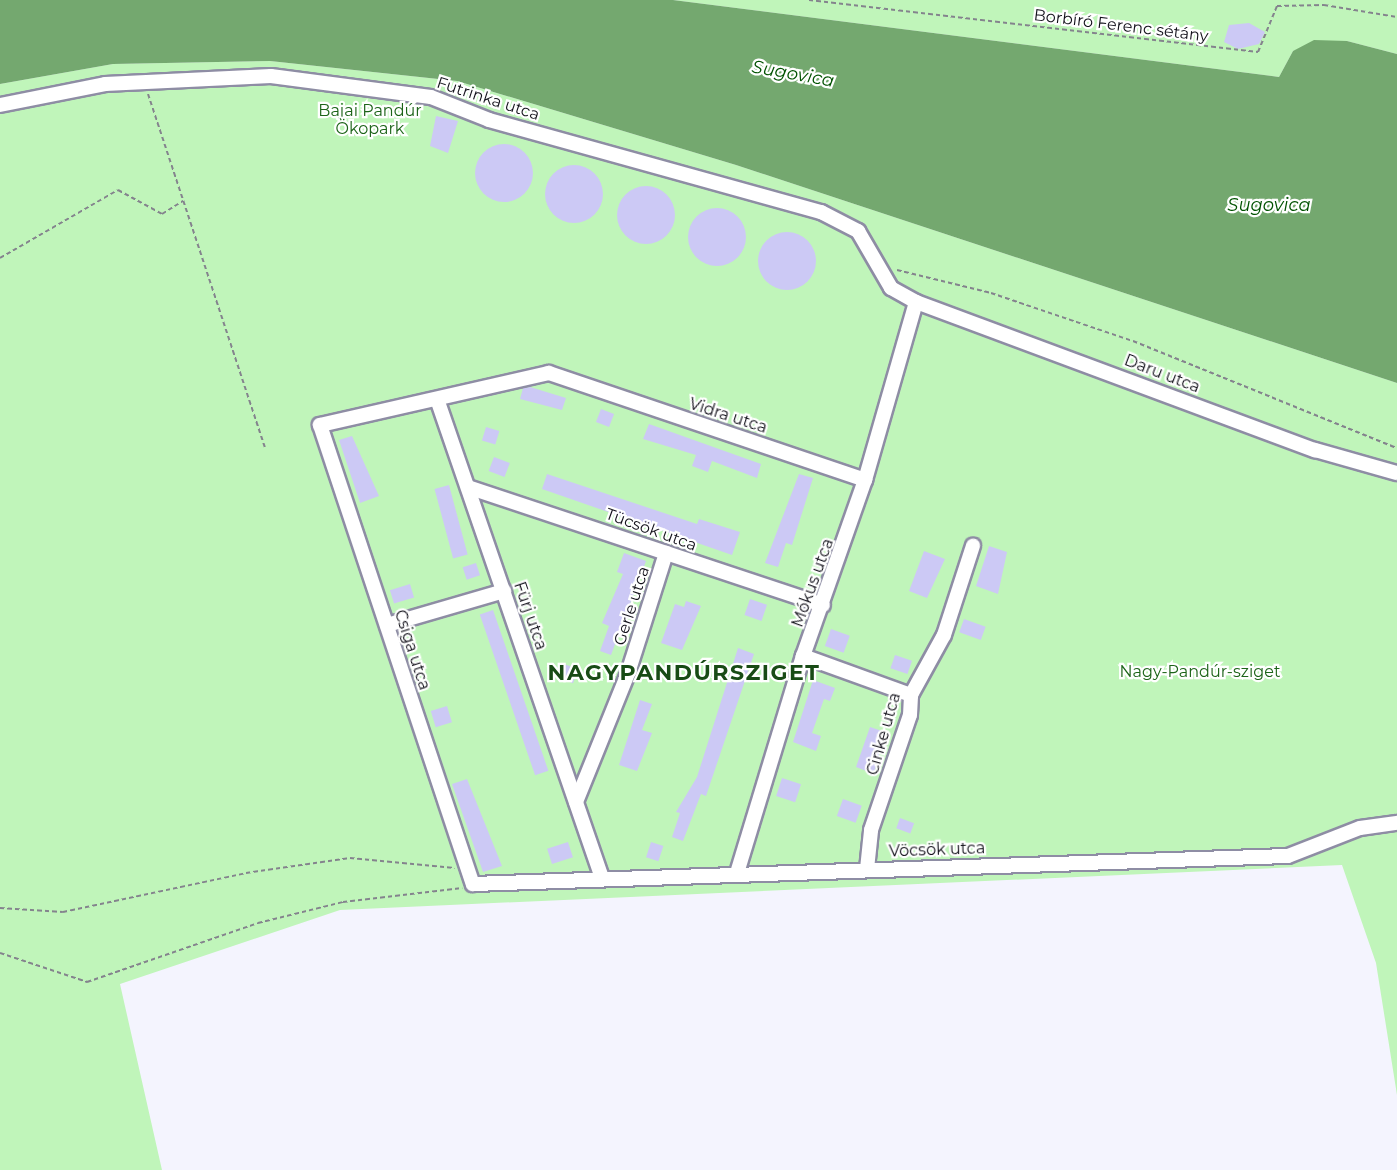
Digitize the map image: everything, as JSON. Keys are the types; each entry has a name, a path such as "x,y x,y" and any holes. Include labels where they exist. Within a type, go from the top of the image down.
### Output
{"street":[{"name":"Futrinka utca","path":"0,105 105,84 271,76 431,97 489,120 821,212 858,231 891,288 915,302"},
{"name":"Daru utca","path":"915,302 1315,450 1397,473"},
{"name":"Mókus utca","path":"738,873 803,656 823,605 865,480 915,302"},
{"name":"Vidra utca","path":"320,425 549,373 865,480"},
{"name":"Fürj utca","path":"437,399 602,879"},
{"name":"Csiga utca","path":"320,425 473,884"},
{"name":"Tücsök utca","path":"468,487 823,605"},
{"name":"Cinke utca","path":"867,869 871,830 910,715 911,695 944,635 973,546"},
{"name":"Gerle utca","path":"576,802 628,673 666,553"},
{"path":"387,625 504,591"},
{"path":"803,656 911,695"},
{"name":"Vöcsök utca","path":"473,884 738,873 1288,856 1360,828 1397,823"}],"path":[{"name":"Borbíró Ferenc sétány","path":"809,0 1258,52 1278,6 1324,5 1397,17"},
{"path":"145,82 265,447"},
{"path":"0,258 118,190 162,214 183,201"},
{"path":"882,274 906,271 981,291 1124,338 1397,448"},
{"path":"0,908 63,912 246,873 350,858 468,869"},
{"path":"0,953 87,982 258,923 343,902 473,884"}],"green space":[{"path":"673,0 1397,0 1397,54 1347,41 1293,51 1279,77"},
{"path":"270,61 457,81 736,165 1397,383 1397,1095 1376,963 1342,865 340,910 120,984 162,1170 0,1170 0,84 113,64"}],"water":[{"name":"Sugovica","path":"0,0 673,0 1279,77 1293,51 1314,40 1347,41 1397,54 1397,383 736,165 457,81 270,61 113,64 0,84"}],"building":[{"path":"1249,23 1265,32 1259,44 1238,49 1224,42 1229,25"},
{"path":"436,116 458,121 448,153 430,146"},
{"path":"504,144 515,146 525,152 531,162 533,173 531,184 525,194 515,200 504,202 493,200 483,194 477,184 475,173 477,162 483,152 493,146"},
{"path":"574,165 585,167 595,173 601,183 603,194 601,205 595,215 585,221 574,223 563,221 553,215 547,205 545,194 547,183 553,173 563,167"},
{"path":"640,186 652,186 667,194 675,209 675,221 667,236 652,244 640,244 625,236 617,221 617,209 625,194"},
{"path":"717,208 728,210 738,216 744,226 746,237 744,248 738,258 728,264 717,266 706,264 696,258 690,248 688,237 690,226 696,216 706,210"},
{"path":"787,232 798,234 808,240 814,250 816,261 814,272 808,282 798,288 787,290 776,288 766,282 760,272 758,261 760,250 766,240 776,234"},
{"path":"530,387 566,398 562,410 520,399 523,388"},
{"path":"601,409 614,414 609,427 596,422"},
{"path":"649,424 761,464 757,478 712,461 708,472 692,466 696,455 643,439"},
{"path":"486,427 499,431 495,444 482,440"},
{"path":"352,436 379,496 360,503 339,440"},
{"path":"494,457 510,463 504,477 489,471"},
{"path":"547,474 697,524 699,519 740,532 732,555 542,489"},
{"path":"799,474 813,478 792,545 786,543 778,567 765,563"},
{"path":"449,485 468,555 453,558 435,489"},
{"path":"989,546 1007,552 998,594 976,586"},
{"path":"924,551 945,559 927,598 909,591"},
{"path":"624,553 646,561 611,655 600,651 609,626 602,623 623,574 617,572"},
{"path":"476,563 480,575 467,580 463,567"},
{"path":"410,584 414,597 394,604 390,590"},
{"path":"750,599 767,605 761,621 744,615"},
{"path":"686,601 701,606 682,650 661,643 675,604 684,607"},
{"path":"493,610 548,771 535,775 480,615"},
{"path":"964,619 986,627 981,640 959,632"},
{"path":"831,629 850,636 844,653 825,646"},
{"path":"738,648 754,654 706,796 701,794 683,841 672,837 680,813 676,812 697,777"},
{"path":"895,655 912,661 907,674 890,668"},
{"path":"564,664 578,669 573,683 559,678"},
{"path":"813,680 835,688 830,701 824,699 812,733 821,736 816,751 793,742"},
{"path":"640,700 652,704 642,730 652,733 637,771 619,765"},
{"path":"447,706 452,722 436,727 431,711"},
{"path":"870,727 885,732 874,774 856,767"},
{"path":"782,778 801,784 795,802 776,796"},
{"path":"467,779 502,866 483,872 452,784"},
{"path":"843,799 862,806 856,823 837,816"},
{"path":"900,818 914,823 910,833 896,828"},
{"path":"568,842 573,857 552,864 547,849"},
{"path":"651,842 663,846 658,861 646,857"}],"district":[{"name":"NAGYPANDÚRSZIGET","path":"684,673"}],"park label":[{"name":"Bajai Pandúr Ökopark","path":"370,120"},
{"name":"Nagy-Pandúr-sziget","path":"1200,672"}]}
